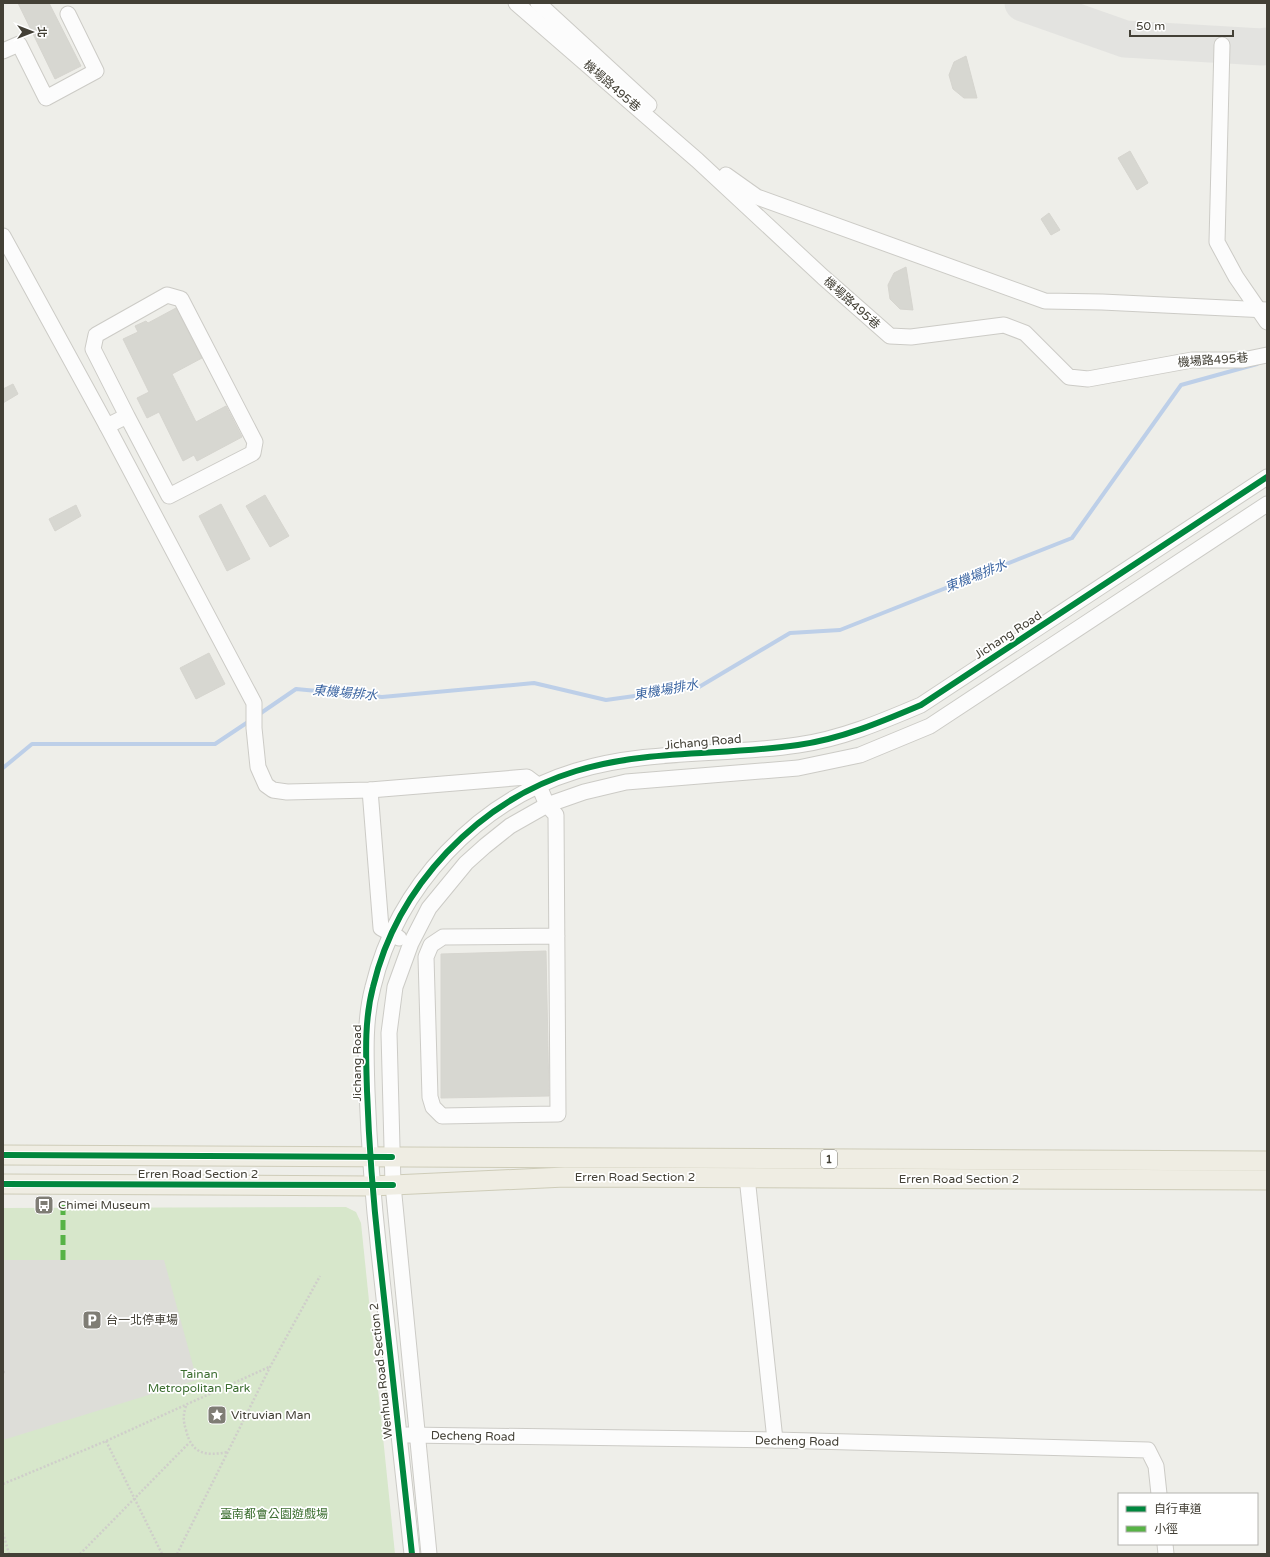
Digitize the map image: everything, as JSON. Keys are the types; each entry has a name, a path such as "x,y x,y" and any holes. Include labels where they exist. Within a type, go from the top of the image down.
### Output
{"main road":[{"name":"Erren Road Section 2","path":"3,1155 1267,1160"},
{"name":"Erren Road Section 2","path":"3,1184 372,1186 565,1177 1267,1180"}],"street":[{"name":"機場路495巷","path":"516,3 698,160 823,277 890,336 911,338 1004,325 1025,333 1069,377 1088,379 1192,360 1243,360 1267,355"},
{"path":"538,3 728,178 757,197 1045,301 1102,302 1265,314"},
{"path":"3,51 19,44 46,98 96,71 68,14"},
{"path":"1222,45 1216,242 1236,277 1265,314"},
{"path":"3,236 107,426 254,703 254,728 258,767 266,785 273,790 287,792 370,790 527,777 538,786 547,805 556,816 557,936 558,1114 442,1116 433,1107 430,1097 426,957 431,945 443,937 557,936"},
{"path":"167,295 181,299 255,442 253,453 169,496 127,416 93,349 96,334 167,295"},
{"path":"107,426 127,416"},
{"name":"Jichang Road","path":"372,1186 369,1156 365,1037 373,986 391,934 416,889 446,852 476,824 507,802 538,786 576,771 625,760 798,746 858,732 921,705 1267,477"},
{"path":"429,1554 416,1435 393,1185 389,1033 395,987 411,943 429,908 466,863 510,826 547,805 584,792 626,782 805,766 860,754 930,726 1267,504"},
{"path":"370,790 381,928 411,943"},
{"path":"746,1177 775,1440"},
{"name":"Wenhua Road Section 2","path":"372,1186 412,1554"},
{"name":"Decheng Road","path":"399,1436 775,1440 1148,1450 1156,1466 1159,1493"}],"path":[{"path":"177,1554 270,1367 320,1276"},
{"path":"3,1484 186,1406 270,1367"},
{"path":"186,1406 182,1416 189,1443 200,1452 212,1455 229,1451"},
{"path":"106,1441 162,1554"},
{"path":"80,1554 189,1443"},
{"path":"3,1533 9,1554"},
{"path":"3,1542 7,1547"}],"green space":[{"name":"Tainan Metropolitan Park","path":"346,1207 356,1212 361,1223 395,1554 3,1554 3,1208"}],"shaded area":[{"name":"台一北停車場","path":"3,1260 164,1260 197,1380 3,1440"}],"building":[{"path":"18,3 49,3 81,66 55,79"},
{"path":"966,56 977,98 964,98 953,89 949,75 954,62"},
{"path":"1130,151 1148,183 1137,190 1118,158"},
{"path":"1049,213 1060,230 1051,235 1041,219"},
{"path":"906,267 913,310 900,309 890,299 888,285 894,273"},
{"path":"176,308 202,358 172,374 196,422 226,406 242,437 197,461 194,455 183,461 159,412 147,418 137,398 149,392 123,339 138,332 135,326 146,321 148,323"},
{"path":"13,384 18,394 3,403 3,389"},
{"path":"265,495 289,536 270,547 246,506"},
{"path":"221,504 250,559 227,571 199,516"},
{"path":"76,505 81,516 55,531 49,519"},
{"path":"209,653 225,684 196,699 180,668"},
{"path":"546,951 549,1096 441,1098 441,954"}],"waterway":[{"name":"東機場排水","path":"258,715 296,689 382,697 534,683 606,700 699,687 790,633 840,630 1072,538 1181,385 1257,364"},
{"name":"東機場排水","path":"3,768 32,744 215,744 251,720"}],"taxiway":[{"path":"1023,3 1125,39 1262,47 1267,46"}],"marked path":[{"path":"63,1205 63,1260"}],"cycle path":[{"path":"412,1554 375,1212 370,1151 366,1039 370,1000 385,950 401,915 422,882 447,852 475,826 506,803 540,785 576,771 631,759 743,751 798,745 830,739 891,718 921,705 1267,477"},
{"path":"3,1155 392,1157"},
{"path":"3,1184 393,1185"}],"place":[{"name":"Chimei Museum","path":"44,1205"},
{"name":"台一北停車場","path":"92,1320"},
{"name":"Vitruvian Man","path":"217,1415"}],"park label":[{"name":"臺南都會公園遊戲場","path":"274,1514"}]}
